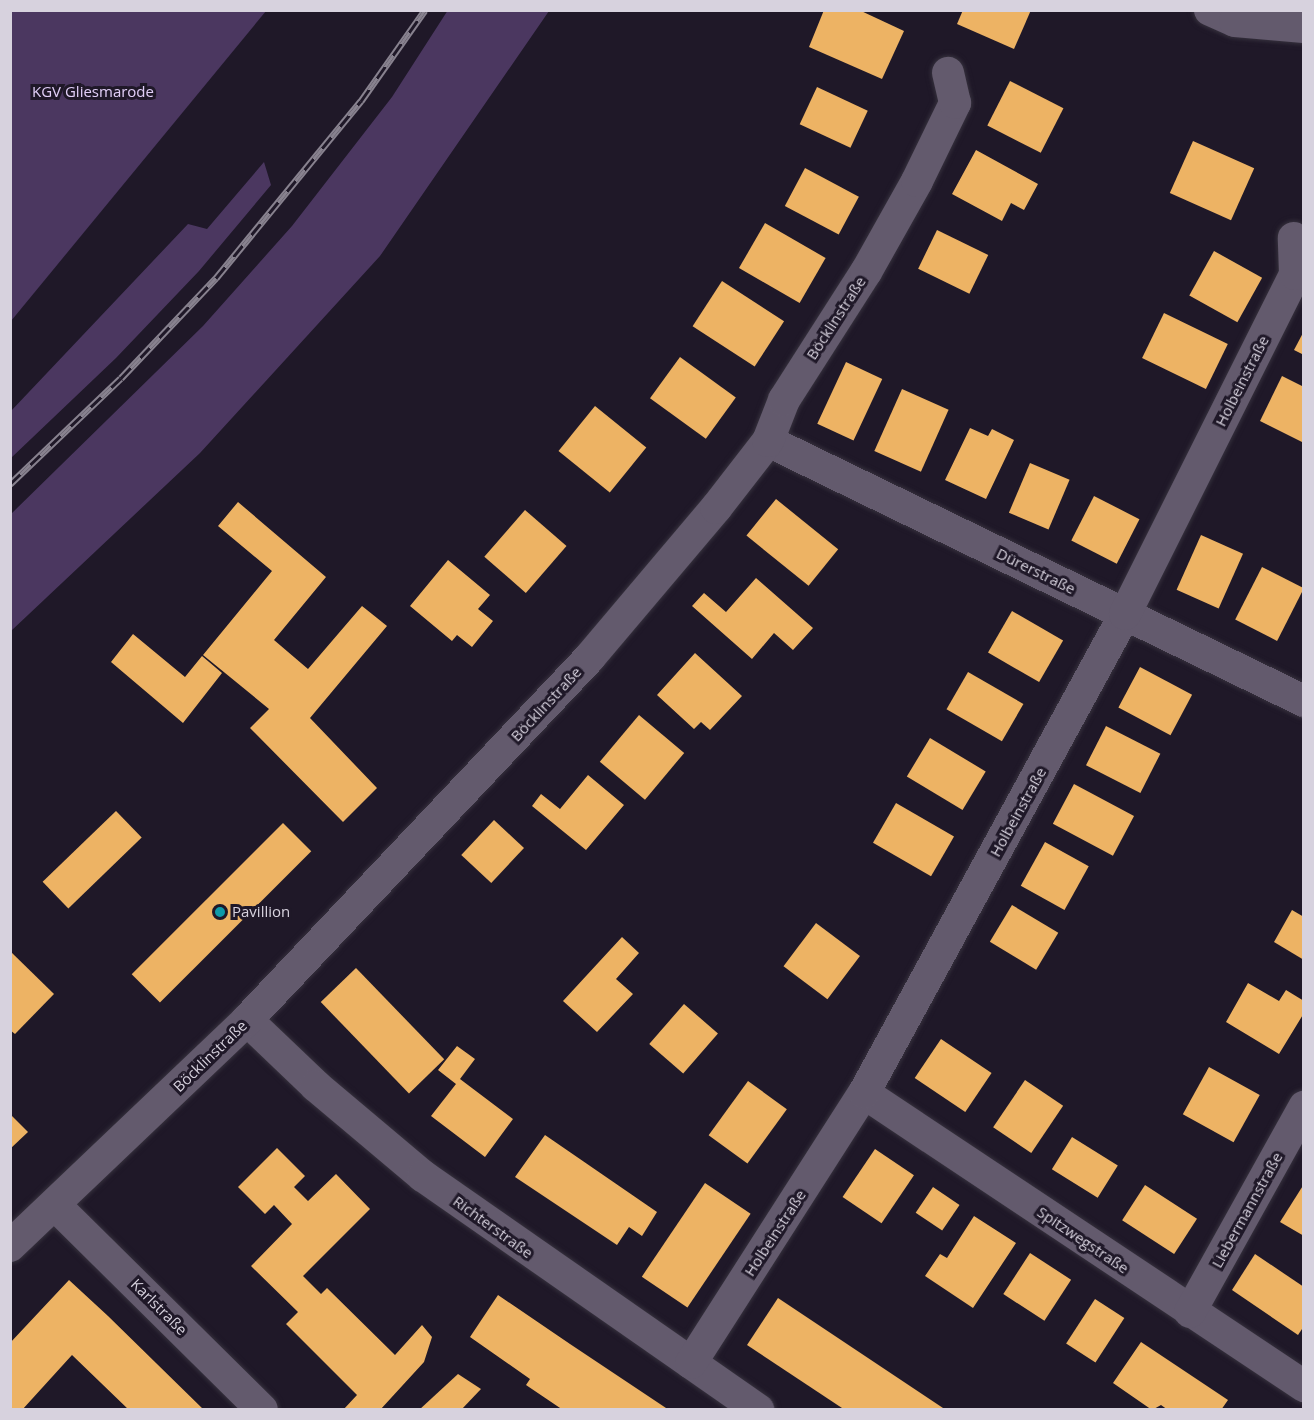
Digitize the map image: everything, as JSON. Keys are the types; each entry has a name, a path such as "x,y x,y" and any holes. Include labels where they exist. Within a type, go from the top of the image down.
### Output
{"street":[{"path":"1210,10 1235,21 1304,27"},
{"name":"Böcklinstraße","path":"10,1246 247,1020 590,657 768,441 784,400 866,272 917,181 955,103 948,73"},
{"name":"Holbeinstraße","path":"691,1363 864,1093 1125,614 1295,274 1294,238"},
{"name":"Dürerstraße","path":"768,441 1304,701"},
{"name":"Richterstraße","path":"247,1020 316,1086 423,1176 759,1410"},
{"name":"Spitzwegstraße","path":"864,1093 1304,1386"},
{"name":"Liebermannstraße","path":"1190,1312 1304,1107"},
{"name":"Karlstraße","path":"55,1205 262,1410"}],"green space":[{"path":"448,10 549,11 380,256 200,453 11,631 11,514 203,326 292,226 392,97"},
{"name":"KGV Gliesmarode","path":"10,11 266,11 11,321"},
{"path":"264,162 271,185 199,271 116,358 11,458 11,411 188,224 207,229"}],"building":[{"path":"824,10 859,10 904,31 882,79 809,47"},
{"path":"963,10 1031,10 1014,49 957,24"},
{"path":"1010,81 1063,108 1041,153 987,126"},
{"path":"817,87 868,111 850,148 800,124"},
{"path":"1193,141 1254,168 1231,220 1170,193"},
{"path":"976,150 1038,184 1024,210 1011,203 1002,221 952,194"},
{"path":"805,168 859,197 839,235 785,206"},
{"path":"765,223 826,258 800,303 739,268"},
{"path":"937,230 988,255 969,294 918,269"},
{"path":"1214,251 1262,278 1237,322 1189,296"},
{"path":"722,281 784,321 755,367 693,326"},
{"path":"1164,313 1228,344 1206,389 1142,358"},
{"path":"1304,331 1304,355 1294,350"},
{"path":"680,357 736,398 706,439 650,398"},
{"path":"846,362 882,379 854,441 817,424"},
{"path":"1282,376 1304,387 1304,443 1260,421"},
{"path":"902,389 949,410 921,472 874,451"},
{"path":"595,406 646,448 610,493 558,451"},
{"path":"970,428 988,436 992,429 1014,440 986,499 945,480"},
{"path":"1030,463 1070,480 1048,530 1009,513"},
{"path":"1094,496 1139,519 1117,564 1071,541"},
{"path":"776,499 838,549 809,586 746,536"},
{"path":"238,502 326,577 274,640 308,669 362,606 387,626 310,718 377,788 343,822 250,728 269,709 203,655 272,571 218,526"},
{"path":"525,510 567,546 526,593 484,557"},
{"path":"1201,535 1243,554 1219,609 1177,590"},
{"path":"448,560 490,595 478,609 493,621 472,647 457,635 452,641 410,606"},
{"path":"1262,567 1304,588 1277,641 1235,620"},
{"path":"756,578 813,628 793,650 774,633 752,659 692,606 704,593 726,612"},
{"path":"1012,611 1063,640 1039,682 988,653"},
{"path":"133,634 185,677 202,656 222,673 183,723 111,662"},
{"path":"695,653 742,696 710,730 701,722 694,729 657,695"},
{"path":"1140,667 1192,695 1170,735 1118,708"},
{"path":"968,672 1023,704 1002,741 946,709"},
{"path":"639,715 684,753 645,800 600,762"},
{"path":"1106,726 1160,754 1140,793 1086,765"},
{"path":"930,738 986,771 963,810 907,777"},
{"path":"588,775 624,805 586,850 532,806 541,794 560,809"},
{"path":"1074,784 1134,816 1113,856 1053,824"},
{"path":"896,803 954,836 931,876 873,843"},
{"path":"116,811 142,838 68,908 43,882"},
{"path":"494,820 524,848 491,883 461,855"},
{"name":"Pavillion","path":"283,823 311,851 160,1003 132,974"},
{"path":"1045,842 1089,866 1064,910 1021,886"},
{"path":"1012,905 1058,933 1036,970 990,942"},
{"path":"1292,910 1304,917 1304,960 1274,942"},
{"path":"816,923 860,956 827,999 784,966"},
{"path":"622,937 639,953 616,979 633,994 597,1032 563,1001"},
{"path":"10,951 54,994 15,1034 10,1030"},
{"path":"356,968 444,1059 409,1093 321,1002"},
{"path":"1248,983 1279,1001 1286,990 1304,1001 1304,1013 1279,1054 1226,1022"},
{"path":"684,1004 718,1034 683,1074 649,1044"},
{"path":"941,1039 992,1073 965,1112 915,1078"},
{"path":"457,1046 475,1059 460,1079 513,1119 485,1157 431,1116 456,1084 438,1070"},
{"path":"1209,1067 1260,1095 1234,1142 1183,1114"},
{"path":"1025,1080 1063,1106 1031,1153 993,1127"},
{"path":"748,1081 787,1109 747,1163 709,1135"},
{"path":"10,1114 28,1132 10,1149"},
{"path":"545,1135 657,1212 642,1236 629,1227 617,1245 515,1177"},
{"path":"1072,1137 1118,1166 1098,1198 1052,1169"},
{"path":"277,1148 305,1176 294,1187 308,1201 336,1174 370,1209 303,1276 321,1294 327,1288 395,1355 422,1325 432,1337 424,1362 380,1410 343,1410 357,1395 286,1324 298,1312 251,1266 292,1224 274,1205 265,1214 238,1187"},
{"path":"875,1149 914,1175 882,1223 843,1197"},
{"path":"705,1183 751,1214 687,1307 642,1277"},
{"path":"1304,1184 1304,1236 1280,1222"},
{"path":"1145,1185 1197,1219 1174,1254 1122,1220"},
{"path":"933,1187 960,1205 942,1231 916,1213"},
{"path":"974,1216 1016,1243 973,1308 925,1276 940,1254 947,1258"},
{"path":"1030,1253 1071,1280 1044,1321 1003,1294"},
{"path":"1255,1254 1304,1287 1304,1326 1298,1335 1232,1290"},
{"path":"69,1280 204,1410 129,1410 72,1355 22,1410 10,1409 10,1343"},
{"path":"498,1295 669,1410 563,1410 526,1385 530,1379 470,1337"},
{"path":"778,1298 946,1410 845,1410 747,1345"},
{"path":"1095,1299 1124,1318 1095,1363 1066,1343"},
{"path":"1141,1342 1228,1400 1221,1410 1168,1410 1161,1405 1152,1410 1113,1383"},
{"path":"458,1374 481,1389 461,1410 419,1410"}],"railway":[{"path":"10,484 121,378 216,278 361,101 425,10"}],"place":[{"name":"Pavillion","path":"220,912"}]}
